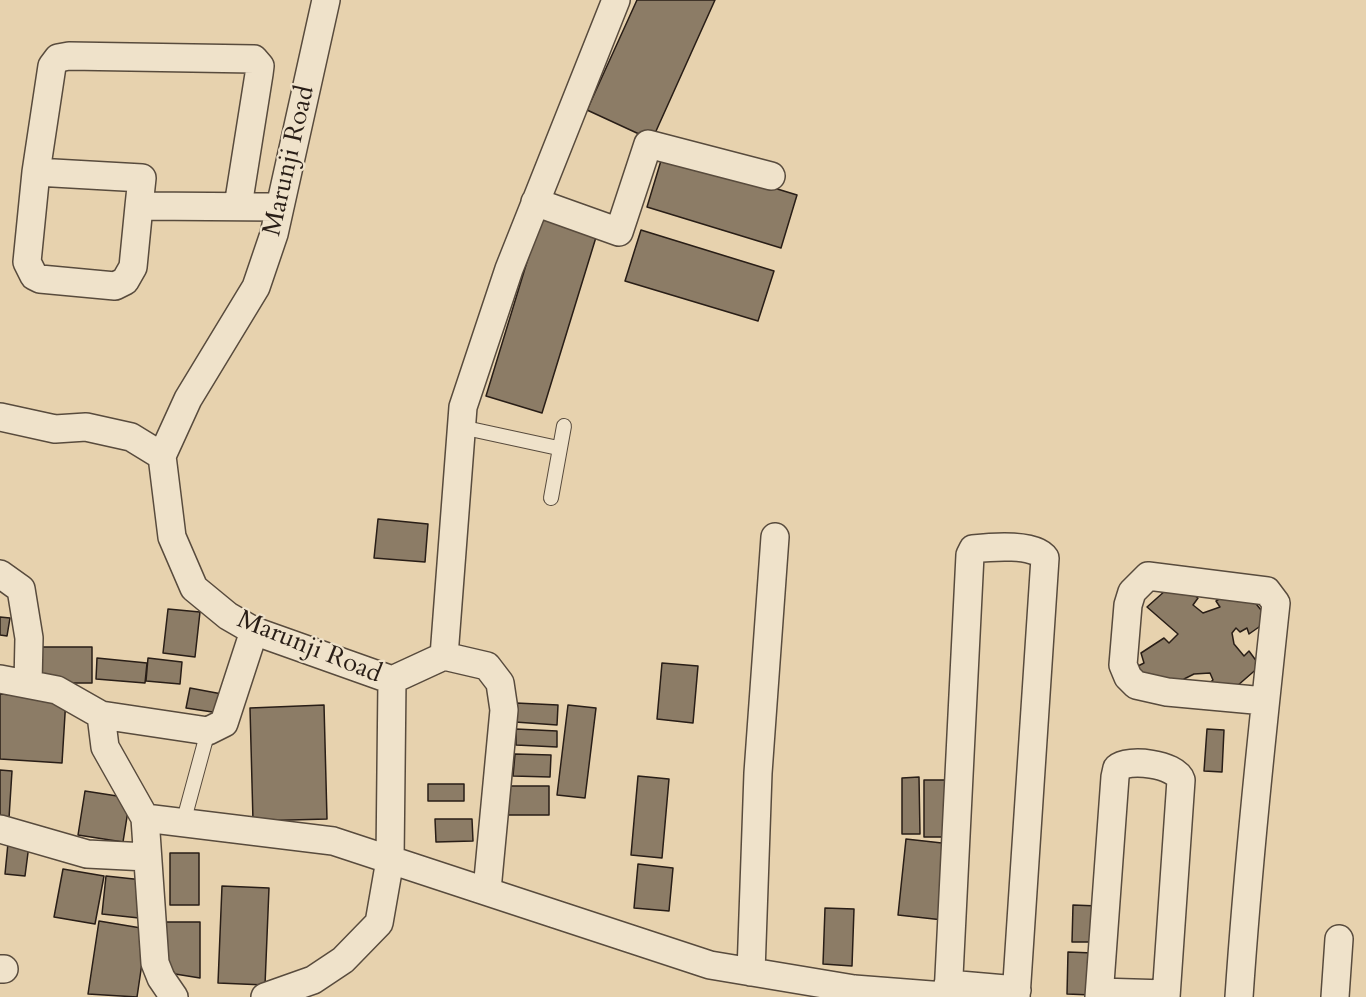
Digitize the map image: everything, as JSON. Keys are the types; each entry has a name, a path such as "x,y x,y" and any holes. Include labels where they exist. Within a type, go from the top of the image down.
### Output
{"street":[{"name":"Marunji Road","path":"265,997 313,980 343,960 379,922 390,860 392,680 254,631 228,616 194,588 172,537 162,456 188,399 256,287 274,234 326,0"},
{"path":"444,656 461,427 468,390 509,269 616,0"},
{"path":"36,172 142,178 133,267 125,281 116,286 40,279 34,276 27,262 36,172 52,66 58,58 69,56 254,59 260,66 260,75 238,206"},
{"path":"535,201 619,232 648,144 771,176"},
{"path":"139,206 280,207"},
{"path":"0,417 55,429 86,427 131,437 162,456"},
{"path":"751,972 758,773 775,537"},
{"path":"145,818 333,841 710,965 854,989 951,992 1016,993 1045,558 1042,552 1034,549 983,548 974,549 970,555 951,992"},
{"path":"0,574 21,589 29,638 28,684"},
{"path":"1239,997 1251,828 1276,603 1267,591 1148,576 1132,592 1128,605 1123,665 1128,677 1136,685 1167,692 1265,701"},
{"path":"0,679 57,690 101,715 208,731 224,723 254,631"},
{"path":"392,680 444,656 488,666 500,683 504,710 487,890"},
{"path":"101,715 105,747 145,818 155,963 174,997"},
{"path":"1129,762 1173,770 1181,780 1166,996 1099,994 1117,768 1129,762"},
{"path":"0,829 87,854 147,857"},
{"path":"1335,997 1339,939"}],"lane":[{"path":"551,498 558,448 564,426"},
{"path":"461,427 558,448"},
{"path":"183,823 208,731"}],"building":[{"path":"637,0 715,0 652,140 587,110"},
{"path":"663,154 797,195 781,248 647,207"},
{"path":"541,216 597,234 542,413 486,396"},
{"path":"641,230 774,271 758,321 625,281"},
{"path":"378,519 428,524 425,562 374,558"},
{"path":"1175,582 1198,598 1193,605 1203,613 1220,607 1216,601 1230,592 1245,590 1269,620 1249,634 1247,628 1240,632 1236,628 1232,633 1234,644 1244,656 1249,651 1260,666 1229,693 1208,684 1213,680 1210,673 1194,674 1184,679 1189,686 1155,686 1134,668 1144,663 1141,653 1164,638 1169,643 1178,634 1147,607"},
{"path":"168,609 200,612 195,657 163,653"},
{"path":"0,617 10,618 7,636 0,635"},
{"path":"41,647 92,647 92,683 42,683"},
{"path":"97,658 147,663 145,683 96,679"},
{"path":"148,658 182,662 180,684 146,681"},
{"path":"662,663 698,666 693,723 657,719"},
{"path":"190,688 222,694 219,713 186,708"},
{"path":"0,694 66,698 62,763 0,759"},
{"path":"516,703 558,705 557,725 515,722"},
{"path":"324,705 327,819 253,821 250,708"},
{"path":"568,705 596,708 585,798 557,795"},
{"path":"516,729 557,731 557,747 516,745"},
{"path":"1207,729 1224,730 1222,772 1204,771"},
{"path":"515,754 551,755 550,777 513,776"},
{"path":"0,770 12,771 9,818 0,817"},
{"path":"638,776 669,779 662,858 631,855"},
{"path":"919,777 920,834 902,834 902,778"},
{"path":"924,780 953,780 954,837 924,837"},
{"path":"428,784 464,784 464,801 428,801"},
{"path":"506,786 549,786 549,815 506,815"},
{"path":"85,791 130,798 123,842 78,835"},
{"path":"435,819 472,819 473,841 436,842"},
{"path":"906,839 951,844 943,920 898,915"},
{"path":"8,843 29,845 25,876 5,874"},
{"path":"170,853 199,853 199,905 170,905"},
{"path":"638,864 673,868 669,911 634,908"},
{"path":"63,869 104,876 95,924 54,917"},
{"path":"106,876 143,880 139,918 102,914"},
{"path":"222,886 269,888 265,985 218,983"},
{"path":"1073,905 1098,906 1098,942 1072,942"},
{"path":"825,908 854,909 852,966 823,964"},
{"path":"99,921 147,929 137,997 88,994"},
{"path":"165,922 200,922 200,978 169,973"},
{"path":"1068,952 1093,953 1092,995 1067,994"}]}
